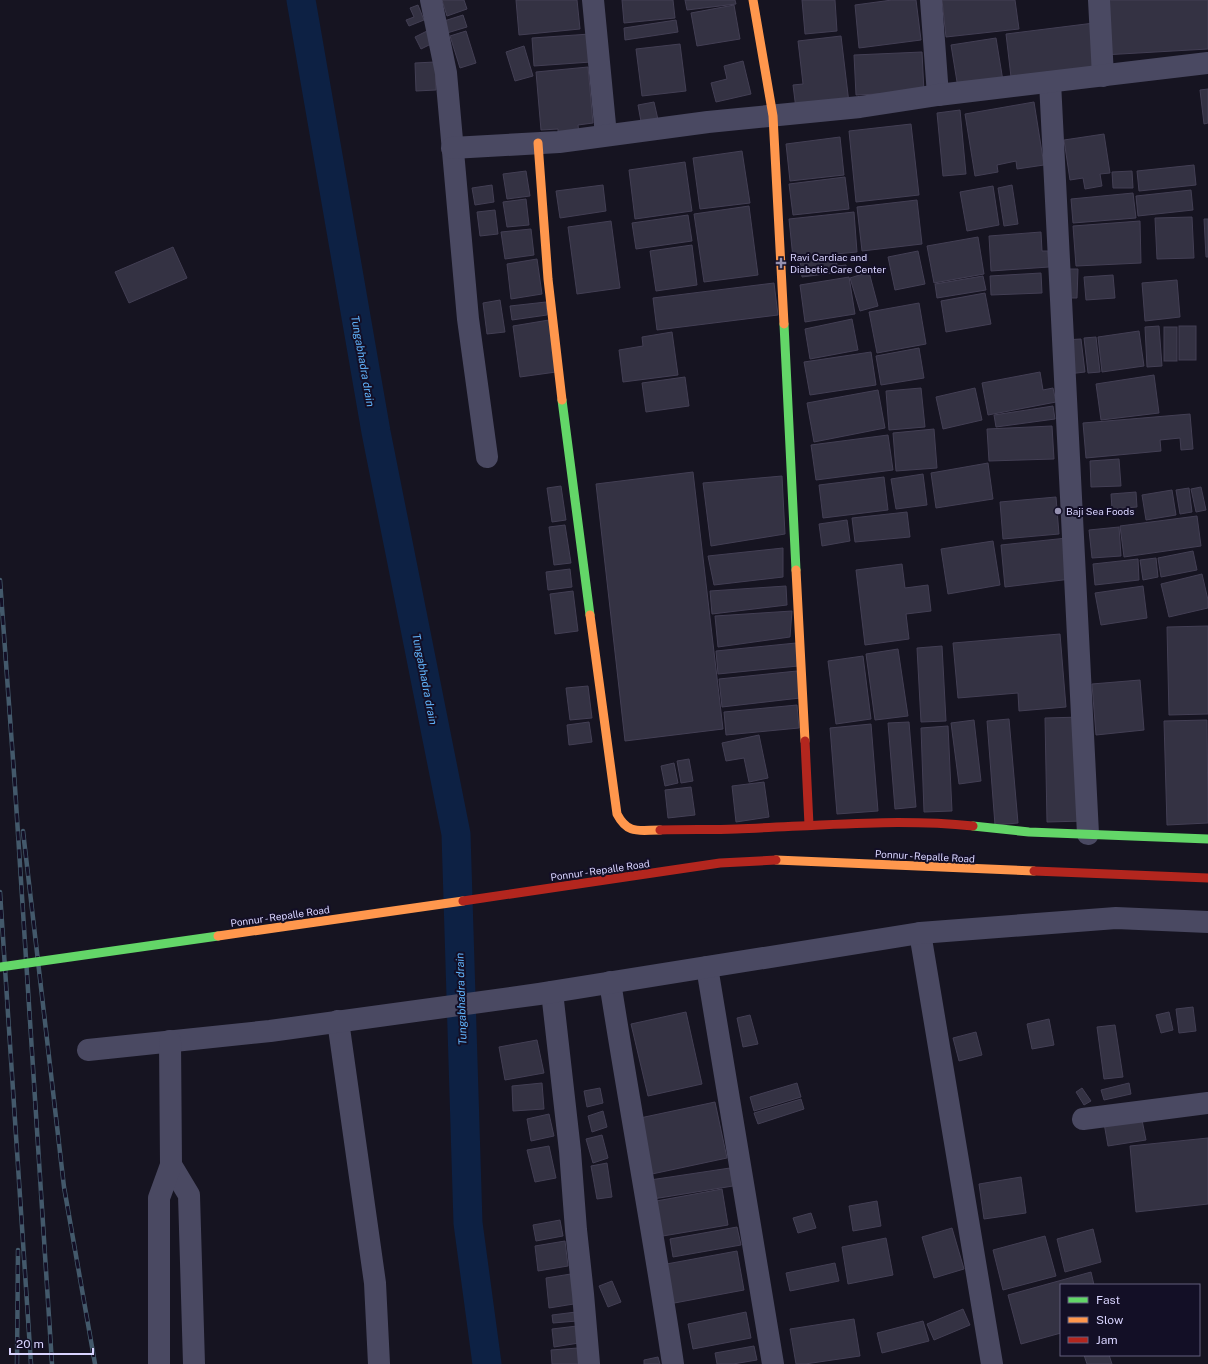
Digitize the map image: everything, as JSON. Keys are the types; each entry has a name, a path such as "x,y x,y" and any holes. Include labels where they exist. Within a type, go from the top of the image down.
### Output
{"street":[{"path":"431,0 446,74 468,319 487,457"},
{"path":"593,0 606,135"},
{"path":"753,0 773,116 809,825"},
{"path":"931,0 938,95"},
{"path":"1099,0 1102,76"},
{"path":"452,148 559,142 708,122 860,107 938,95 1102,76 1172,66 1208,63"},
{"path":"1050,82 1088,834"},
{"path":"538,143 550,294 568,451 617,814 622,824 631,830 735,829 809,825 908,823 970,826 1030,832 1208,839"},
{"name":"Ponnur - Repalle Road","path":"0,967 720,863 774,860 1208,878"},
{"path":"88,1050 270,1031 546,993 920,933 1116,918 1208,922"},
{"path":"920,933 992,1364"},
{"path":"707,967 773,1364"},
{"path":"610,982 673,1364"},
{"path":"546,993 570,1151 589,1364"},
{"path":"338,1021 375,1282 380,1364"},
{"path":"159,1364 159,1198 171,1165 170,1041"},
{"path":"1083,1119 1208,1102"},
{"path":"171,1165 190,1196 194,1364"}],"building":[{"path":"442,0 464,0 467,9 447,16"},
{"path":"516,0 577,0 580,29 519,35"},
{"path":"622,0 673,0 675,18 624,23"},
{"path":"685,0 735,0 736,4 687,10"},
{"path":"802,0 835,0 837,31 805,34"},
{"path":"892,0 916,0 921,40 859,48 855,5"},
{"path":"942,0 1015,0 1019,29 946,37"},
{"path":"1101,0 1208,0 1208,49 1103,55"},
{"path":"418,5 424,20 409,26 406,20 414,17 410,8"},
{"path":"734,5 740,39 697,46 691,13"},
{"path":"463,15 467,27 447,33 444,21"},
{"path":"676,20 678,32 625,40 624,28"},
{"path":"1094,23 1099,68 1011,77 1006,34"},
{"path":"427,31 433,43 421,49 415,37"},
{"path":"466,31 476,63 460,68 450,36"},
{"path":"590,34 591,62 534,66 532,38"},
{"path":"841,36 849,103 796,109 793,85 803,84 798,41"},
{"path":"996,38 1003,81 958,88 951,45"},
{"path":"680,44 686,91 642,96 636,49"},
{"path":"524,46 533,76 515,81 506,52"},
{"path":"922,52 924,92 856,95 854,55"},
{"path":"743,61 751,94 716,102 711,83 727,79 724,66"},
{"path":"435,62 436,90 416,91 415,63"},
{"path":"588,67 593,123 578,125 579,134 558,135 558,129 541,130 536,72"},
{"path":"1208,89 1208,123 1204,124 1200,90"},
{"path":"654,102 659,124 642,127 638,105"},
{"path":"1034,102 1044,165 1017,169 1016,161 997,165 998,172 975,176 965,114"},
{"path":"960,110 966,174 943,176 937,113"},
{"path":"911,124 919,195 856,202 849,131"},
{"path":"1104,134 1110,173 1100,174 1102,186 1085,189 1083,178 1070,180 1064,140"},
{"path":"840,137 844,175 790,181 786,144"},
{"path":"742,151 750,203 700,209 693,158"},
{"path":"685,162 692,211 635,219 629,170"},
{"path":"1194,165 1196,185 1139,191 1137,171"},
{"path":"526,171 530,196 507,199 503,174"},
{"path":"1132,171 1133,188 1113,188 1112,172"},
{"path":"845,177 849,209 793,215 789,184"},
{"path":"492,185 494,202 475,205 472,188"},
{"path":"603,185 606,211 560,218 556,191"},
{"path":"1012,185 1018,224 1004,226 998,188"},
{"path":"993,186 999,225 967,231 960,192"},
{"path":"1191,190 1193,210 1138,216 1136,196"},
{"path":"1133,193 1136,218 1073,223 1071,199"},
{"path":"526,199 529,225 507,227 503,202"},
{"path":"917,200 922,244 862,251 857,207"},
{"path":"749,206 758,275 704,282 694,214"},
{"path":"495,210 498,234 480,236 477,212"},
{"path":"854,212 857,252 793,258 789,219"},
{"path":"688,215 692,241 636,249 632,223"},
{"path":"1192,217 1194,258 1157,259 1155,218"},
{"path":"1204,219 1208,219 1208,257 1206,257"},
{"path":"611,221 620,288 577,294 568,227"},
{"path":"1140,221 1141,263 1076,266 1073,226"},
{"path":"531,229 534,255 505,259 501,232"},
{"path":"1041,232 1042,251 1048,251 1049,267 991,271 989,236"},
{"path":"978,237 984,274 934,283 927,246"},
{"path":"692,245 697,285 656,291 650,251"},
{"path":"173,247 187,278 129,303 115,272"},
{"path":"918,251 925,284 895,290 888,257"},
{"path":"836,257 837,266 846,265 847,271 802,277 800,261"},
{"path":"537,259 542,294 511,299 507,264"},
{"path":"1063,269 1078,269 1077,298 1062,298"},
{"path":"869,272 878,306 860,311 850,278"},
{"path":"1041,273 1042,293 991,295 990,276"},
{"path":"1113,275 1115,298 1086,300 1084,277"},
{"path":"983,276 986,290 937,298 935,284"},
{"path":"849,277 855,314 805,322 800,285"},
{"path":"1177,280 1180,317 1145,321 1142,283"},
{"path":"774,283 778,315 657,330 653,298"},
{"path":"985,293 991,324 946,332 941,301"},
{"path":"500,300 505,332 487,334 483,303"},
{"path":"546,302 547,315 512,320 510,306"},
{"path":"919,303 926,344 877,353 869,312"},
{"path":"852,319 858,350 810,359 805,329"},
{"path":"549,320 556,372 520,377 513,326"},
{"path":"1159,326 1162,366 1147,367 1145,327"},
{"path":"1179,326 1196,326 1196,360 1179,360"},
{"path":"1164,327 1177,327 1177,361 1164,361"},
{"path":"1139,331 1144,366 1102,372 1098,337"},
{"path":"672,332 678,375 623,382 619,350 643,346 642,337"},
{"path":"1096,337 1100,372 1088,373 1084,338"},
{"path":"1081,339 1085,372 1068,374 1064,340"},
{"path":"919,348 924,378 881,385 876,356"},
{"path":"871,352 876,385 810,395 804,362"},
{"path":"1040,372 1043,390 1053,388 1056,402 988,415 982,383"},
{"path":"1154,375 1159,413 1101,420 1096,384"},
{"path":"685,377 689,406 646,412 642,383"},
{"path":"921,388 925,427 889,430 886,391"},
{"path":"975,388 982,420 943,429 936,397"},
{"path":"878,390 885,428 814,442 807,403"},
{"path":"1053,406 1055,419 996,427 994,415"},
{"path":"1190,414 1193,449 1181,450 1180,438 1160,440 1161,451 1086,458 1083,423"},
{"path":"1052,426 1054,459 989,461 987,429"},
{"path":"934,429 937,468 896,471 893,433"},
{"path":"888,435 893,470 816,480 811,445"},
{"path":"1119,459 1121,486 1091,487 1090,461"},
{"path":"988,463 993,499 936,508 931,473"},
{"path":"693,472 723,729 625,741 596,484"},
{"path":"923,474 927,505 896,509 891,479"},
{"path":"782,476 785,534 711,546 703,483"},
{"path":"884,477 888,510 823,518 819,485"},
{"path":"561,486 566,520 552,522 547,488"},
{"path":"1201,487 1206,510 1196,512 1191,489"},
{"path":"1189,488 1192,512 1180,514 1176,490"},
{"path":"1172,490 1176,515 1146,520 1142,495"},
{"path":"1136,492 1137,507 1112,509 1111,494"},
{"path":"1056,497 1059,534 1003,539 1000,502"},
{"path":"907,512 910,537 855,542 852,518"},
{"path":"1197,516 1201,546 1124,557 1120,526"},
{"path":"847,520 850,541 822,546 819,524"},
{"path":"565,525 571,563 554,565 549,527"},
{"path":"1119,527 1121,556 1092,558 1089,530"},
{"path":"1067,538 1071,579 1005,587 1001,545"},
{"path":"993,541 1000,585 948,594 941,549"},
{"path":"783,548 783,577 714,585 708,556"},
{"path":"1193,551 1197,570 1161,577 1158,558"},
{"path":"1156,558 1158,577 1143,580 1140,560"},
{"path":"1138,559 1139,580 1095,585 1093,564"},
{"path":"902,564 905,588 928,585 931,611 906,614 909,639 865,645 856,570"},
{"path":"570,569 572,587 548,590 546,572"},
{"path":"1202,574 1208,600 1208,608 1169,617 1161,584"},
{"path":"786,586 787,605 712,614 710,591"},
{"path":"1143,586 1147,618 1101,625 1095,593"},
{"path":"573,591 578,631 555,634 550,594"},
{"path":"792,611 790,637 718,647 715,616"},
{"path":"1208,626 1208,714 1169,715 1167,627"},
{"path":"1060,634 1066,707 1019,711 1018,693 958,698 953,643"},
{"path":"796,643 798,666 718,674 716,651"},
{"path":"942,646 946,721 921,722 917,648"},
{"path":"898,649 908,716 875,720 866,654"},
{"path":"863,656 871,719 836,724 828,661"},
{"path":"797,671 800,698 722,707 719,679"},
{"path":"1140,680 1144,730 1096,735 1092,684"},
{"path":"588,686 592,718 570,720 566,688"},
{"path":"797,705 799,728 726,735 724,712"},
{"path":"1082,717 1084,821 1047,822 1045,718"},
{"path":"1009,719 1018,823 995,825 987,721"},
{"path":"974,720 981,781 959,784 951,723"},
{"path":"1207,720 1208,823 1167,825 1164,721"},
{"path":"589,722 592,742 569,745 567,725"},
{"path":"909,722 916,807 895,809 888,723"},
{"path":"871,724 878,811 837,814 830,728"},
{"path":"948,726 952,811 924,812 921,728"},
{"path":"759,735 768,778 749,782 744,758 726,761 722,743"},
{"path":"689,759 693,781 681,783 677,761"},
{"path":"674,763 678,783 665,786 661,766"},
{"path":"764,782 769,817 736,822 732,786"},
{"path":"691,787 695,815 668,818 665,790"},
{"path":"1193,1007 1196,1031 1179,1033 1176,1009"},
{"path":"686,1012 702,1084 648,1096 631,1024"},
{"path":"1169,1012 1173,1030 1161,1033 1156,1015"},
{"path":"750,1015 758,1044 743,1047 737,1018"},
{"path":"1049,1019 1054,1045 1032,1049 1027,1024"},
{"path":"1115,1025 1123,1077 1104,1079 1097,1027"},
{"path":"976,1032 982,1055 959,1061 953,1038"},
{"path":"537,1040 544,1073 505,1080 499,1047"},
{"path":"542,1083 544,1109 513,1111 512,1086"},
{"path":"797,1083 801,1097 754,1111 750,1097"},
{"path":"1129,1083 1131,1094 1104,1100 1101,1090"},
{"path":"600,1088 603,1103 587,1107 584,1091"},
{"path":"1082,1088 1091,1101 1084,1105 1076,1092"},
{"path":"801,1099 804,1109 758,1124 754,1113"},
{"path":"715,1102 727,1158 652,1174 640,1118"},
{"path":"603,1111 607,1127 592,1132 588,1116"},
{"path":"549,1114 554,1136 531,1141 527,1119"},
{"path":"1142,1120 1146,1140 1108,1146 1104,1123"},
{"path":"602,1135 608,1158 593,1163 586,1139"},
{"path":"1208,1138 1208,1204 1136,1212 1130,1146"},
{"path":"549,1146 556,1178 535,1182 527,1150"},
{"path":"607,1163 612,1197 597,1199 591,1166"},
{"path":"730,1168 733,1186 653,1199 650,1180"},
{"path":"1021,1177 1026,1213 984,1219 979,1184"},
{"path":"722,1189 728,1225 657,1237 651,1202"},
{"path":"877,1201 881,1226 853,1231 849,1206"},
{"path":"811,1213 816,1228 798,1233 793,1218"},
{"path":"560,1220 563,1236 536,1241 533,1225"},
{"path":"737,1227 741,1245 673,1257 670,1239"},
{"path":"952,1228 964,1269 934,1278 922,1237"},
{"path":"1093,1229 1101,1262 1065,1272 1057,1239"},
{"path":"1045,1236 1056,1276 1003,1290 993,1250"},
{"path":"886,1238 893,1275 848,1284 842,1247"},
{"path":"565,1241 568,1266 538,1271 535,1246"},
{"path":"737,1251 744,1290 669,1304 661,1265"},
{"path":"835,1263 839,1281 790,1291 786,1273"},
{"path":"1091,1272 1094,1284 1060,1284 1060,1333 1021,1344 1008,1295"},
{"path":"577,1273 580,1303 549,1308 546,1278"},
{"path":"612,1281 621,1302 608,1307 599,1286"},
{"path":"963,1309 970,1325 934,1340 927,1324"},
{"path":"576,1312 577,1321 553,1323 552,1315"},
{"path":"746,1312 751,1338 693,1349 688,1324"},
{"path":"854,1319 860,1356 796,1364 790,1329"},
{"path":"923,1321 929,1341 882,1353 877,1333"},
{"path":"577,1326 579,1343 554,1347 552,1329"},
{"path":"754,1346 757,1360 733,1364 717,1364 715,1353"},
{"path":"578,1348 579,1364 552,1364 551,1350"},
{"path":"1084,1356 1109,1356 1112,1364 1087,1364"},
{"path":"658,1357 660,1364 644,1364 644,1360"}],"waterway":[{"name":"Tungabhadra drain","path":"301,0 376,432 456,834 468,1223 487,1364"}],"railway":[{"path":"0,580 15,787 52,1364"},
{"path":"23,831 64,1187 95,1364"},
{"path":"0,892 31,1364"},
{"path":"17,1364 18,1250"}],"traffic: fast":[{"path":"784,324 796,570"},
{"path":"562,400 590,615"},
{"path":"973,826 1029,832 1208,839"},
{"path":"0,967 218,936"}],"traffic: slow":[{"path":"753,0 773,116 784,324"},
{"path":"538,143 548,279 562,400"},
{"path":"796,570 805,741"},
{"path":"590,615 617,814 625,825 635,830 660,830"},
{"path":"776,860 1034,871"},
{"path":"218,936 463,901"}],"traffic: jam":[{"path":"805,741 809,825"},
{"path":"660,830 736,829 885,823 973,826"},
{"path":"463,901 720,863 776,860"},
{"path":"1034,871 1208,878"}],"place":[{"name":"Ravi Cardiac and Diabetic Care Center","path":"781,263"},
{"name":"Baji Sea Foods","path":"1058,511"}]}
